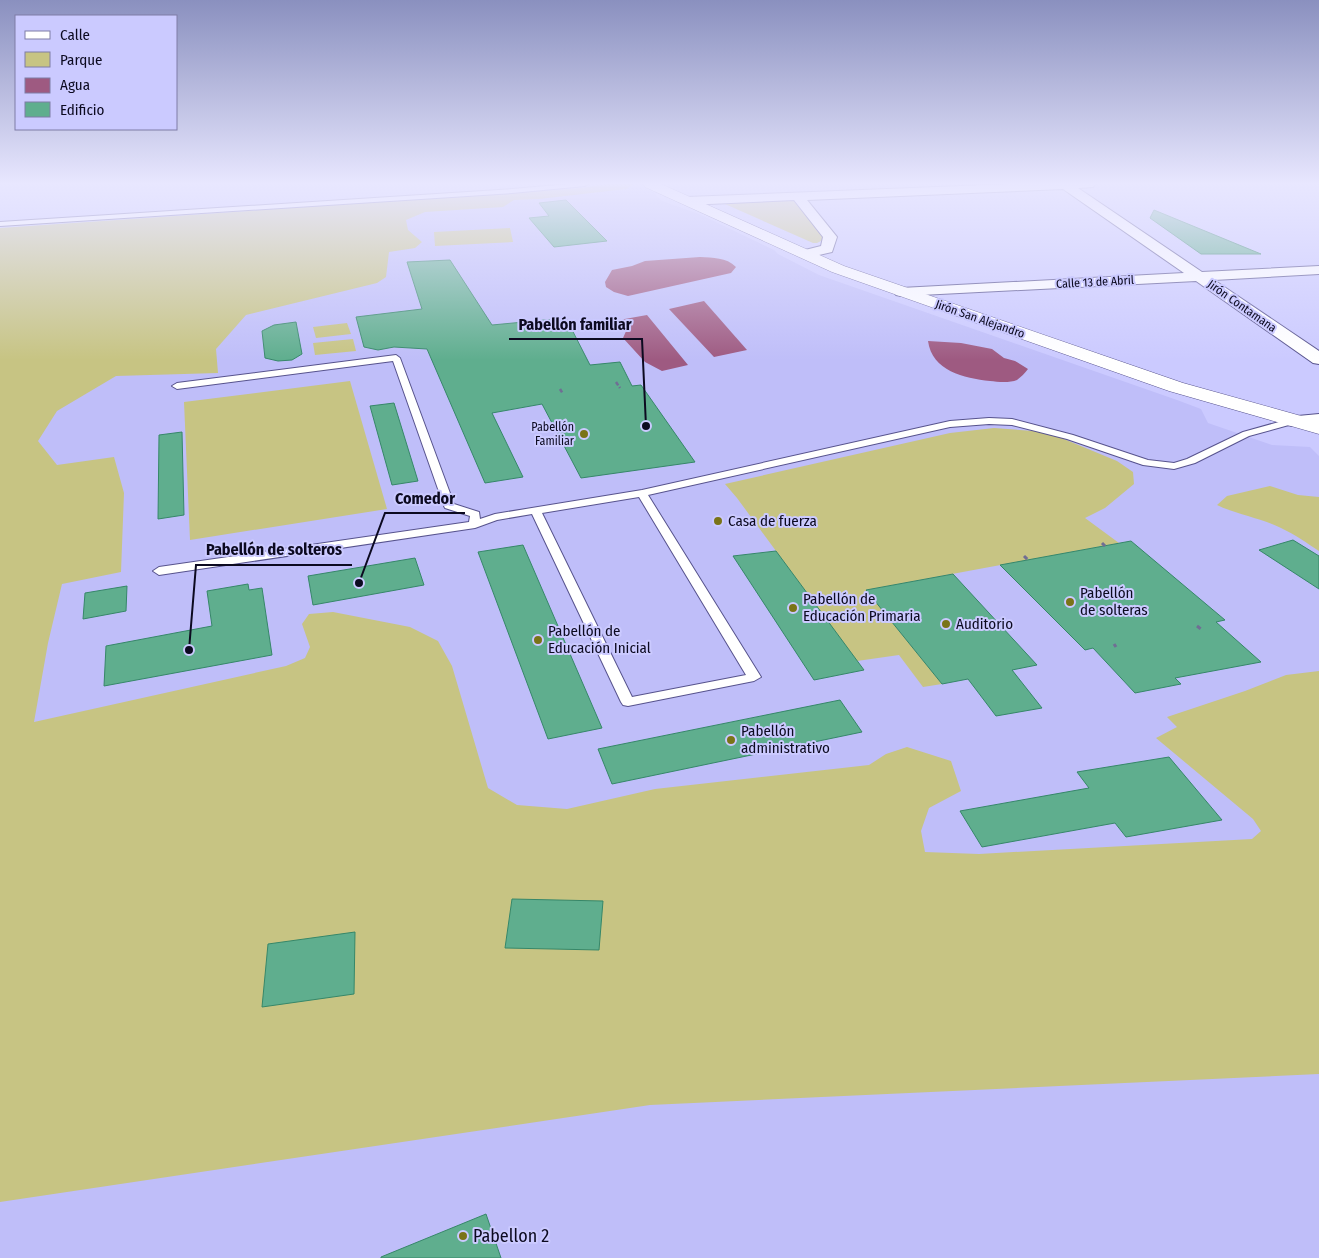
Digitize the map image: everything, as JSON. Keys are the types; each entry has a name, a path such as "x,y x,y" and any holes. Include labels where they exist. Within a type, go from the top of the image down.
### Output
{"street":[{"name":"Jirón San Alejandro","path":"781,243 838,269 901,292 1176,387 1293,421"},
{"path":"806,254 827,249 829,243"},
{"name":"Jirón Contamana","path":"1151,243 1319,359"},
{"name":"Calle 13 de Abril","path":"901,292 1319,270"},
{"path":"1293,421 1318,426"}],"lane":[{"path":"177,386 396,358 449,506 475,514 474,525"},
{"path":"159,571 474,525 496,517 642,494 950,424 989,421 1012,422 1070,438 1147,463 1174,466 1191,461 1246,434 1293,421"},
{"path":"536,512 628,702 754,677 642,494"}],"path":[{"path":"616,382 620,388"},
{"path":"560,389 563,394"},
{"path":"1024,556 1028,560"},
{"path":"1197,626 1201,629"}],"shaded area":[{"path":"0,243 759,243 819,275 1201,409 1208,423 1272,445 1310,447 1319,456 1319,1258 0,1258"}],"green space":[{"path":"0,243 421,243 415,248 389,252 386,277 377,283 246,315 216,349 218,373 116,376 57,411 38,441 57,465 114,457 124,493 121,572 62,584 48,643 34,722 286,666 305,658 310,647 302,624 309,614 333,612 410,627 438,641 452,666 488,788 517,805 567,809 655,789 869,765 886,754 907,747 951,761 961,791 929,808 921,831 925,852 979,854 1252,839 1261,831 1253,819 1156,738 1177,727 1167,717 1286,675 1319,671 1319,1074 650,1105 0,1202"},
{"path":"435,243 499,243 435,246"},
{"path":"347,323 351,334 316,338 313,327"},
{"path":"353,339 356,351 315,355 313,343"},
{"path":"350,381 387,509 190,540 184,402"},
{"path":"994,428 1047,432 1117,461 1133,472 1134,484 1105,508 1085,518 1119,543 866,590 942,684 923,687 899,655 857,661 725,484 950,433"},
{"path":"1270,486 1298,495 1319,497 1319,551 1291,533 1217,505 1227,496"}],"water":[{"path":"700,257 724,260 736,267 731,273 628,296 614,292 606,287 605,282 612,270 645,261"},
{"path":"704,301 747,350 714,357 669,309"},
{"path":"647,315 688,365 662,371 645,362 623,338 627,329 619,320"},
{"path":"928,341 961,343 992,349 1004,358 1015,361 1028,369 1017,380 1007,382 970,378 943,366 931,351"}],"building":[{"path":"550,243 592,243 554,247"},
{"path":"1185,243 1234,243 1261,254 1201,254"},
{"path":"450,260 492,325 566,318 590,365 620,362 632,386 641,385 695,462 581,478 542,404 492,413 523,477 485,483 427,349 394,347 378,350 364,347 356,317 422,309 407,262"},
{"path":"296,322 302,354 292,360 278,361 265,358 262,331 274,325"},
{"path":"394,403 418,481 392,485 370,406"},
{"path":"182,432 184,515 158,519 159,435"},
{"path":"1293,540 1319,556 1319,589 1259,550"},
{"path":"1131,541 1225,620 1216,622 1261,662 1175,678 1181,684 1135,693 1093,648 1085,650 1000,565"},
{"name":"Pabellón de Educación Inicial","path":"523,545 602,728 548,739 478,552"},
{"name":"Pabellón de Educación Primaria","path":"776,551 864,670 814,680 733,556"},
{"path":"415,558 424,585 313,605 308,576"},
{"name":"Auditorio","path":"953,574 1037,665 1012,670 1042,708 996,716 968,679 942,684 866,590"},
{"path":"248,584 249,590 262,588 272,655 104,686 106,646 212,626 207,591"},
{"path":"127,586 126,611 83,619 85,593"},
{"name":"Pabellón administrativo","path":"840,700 862,732 612,784 598,749"},
{"path":"1169,757 1222,820 1126,837 1115,823 982,847 960,811 1089,788 1077,772"},
{"path":"512,899 603,901 599,950 505,948"},
{"path":"355,932 354,994 262,1007 268,944"},
{"name":"Pabellon 2","path":"486,1214 501,1258 381,1258 381,1257"}],"place":[{"name":"Pabellón familiar","path":"646,426"},
{"name":"Pabellón Familiar","path":"584,434"},
{"name":"Casa de fuerza","path":"718,521"},
{"name":"Comedor","path":"359,583"},
{"name":"Pabellón de solteras","path":"1070,602"},
{"name":"Pabellón de Educación Primaria","path":"793,608"},
{"name":"Auditorio","path":"946,624"},
{"name":"Pabellón de Educación Inicial","path":"538,640"},
{"name":"Pabellón de solteros","path":"189,650"},
{"name":"Pabellón administrativo","path":"731,740"},
{"name":"Pabellon 2","path":"463,1236"}]}
